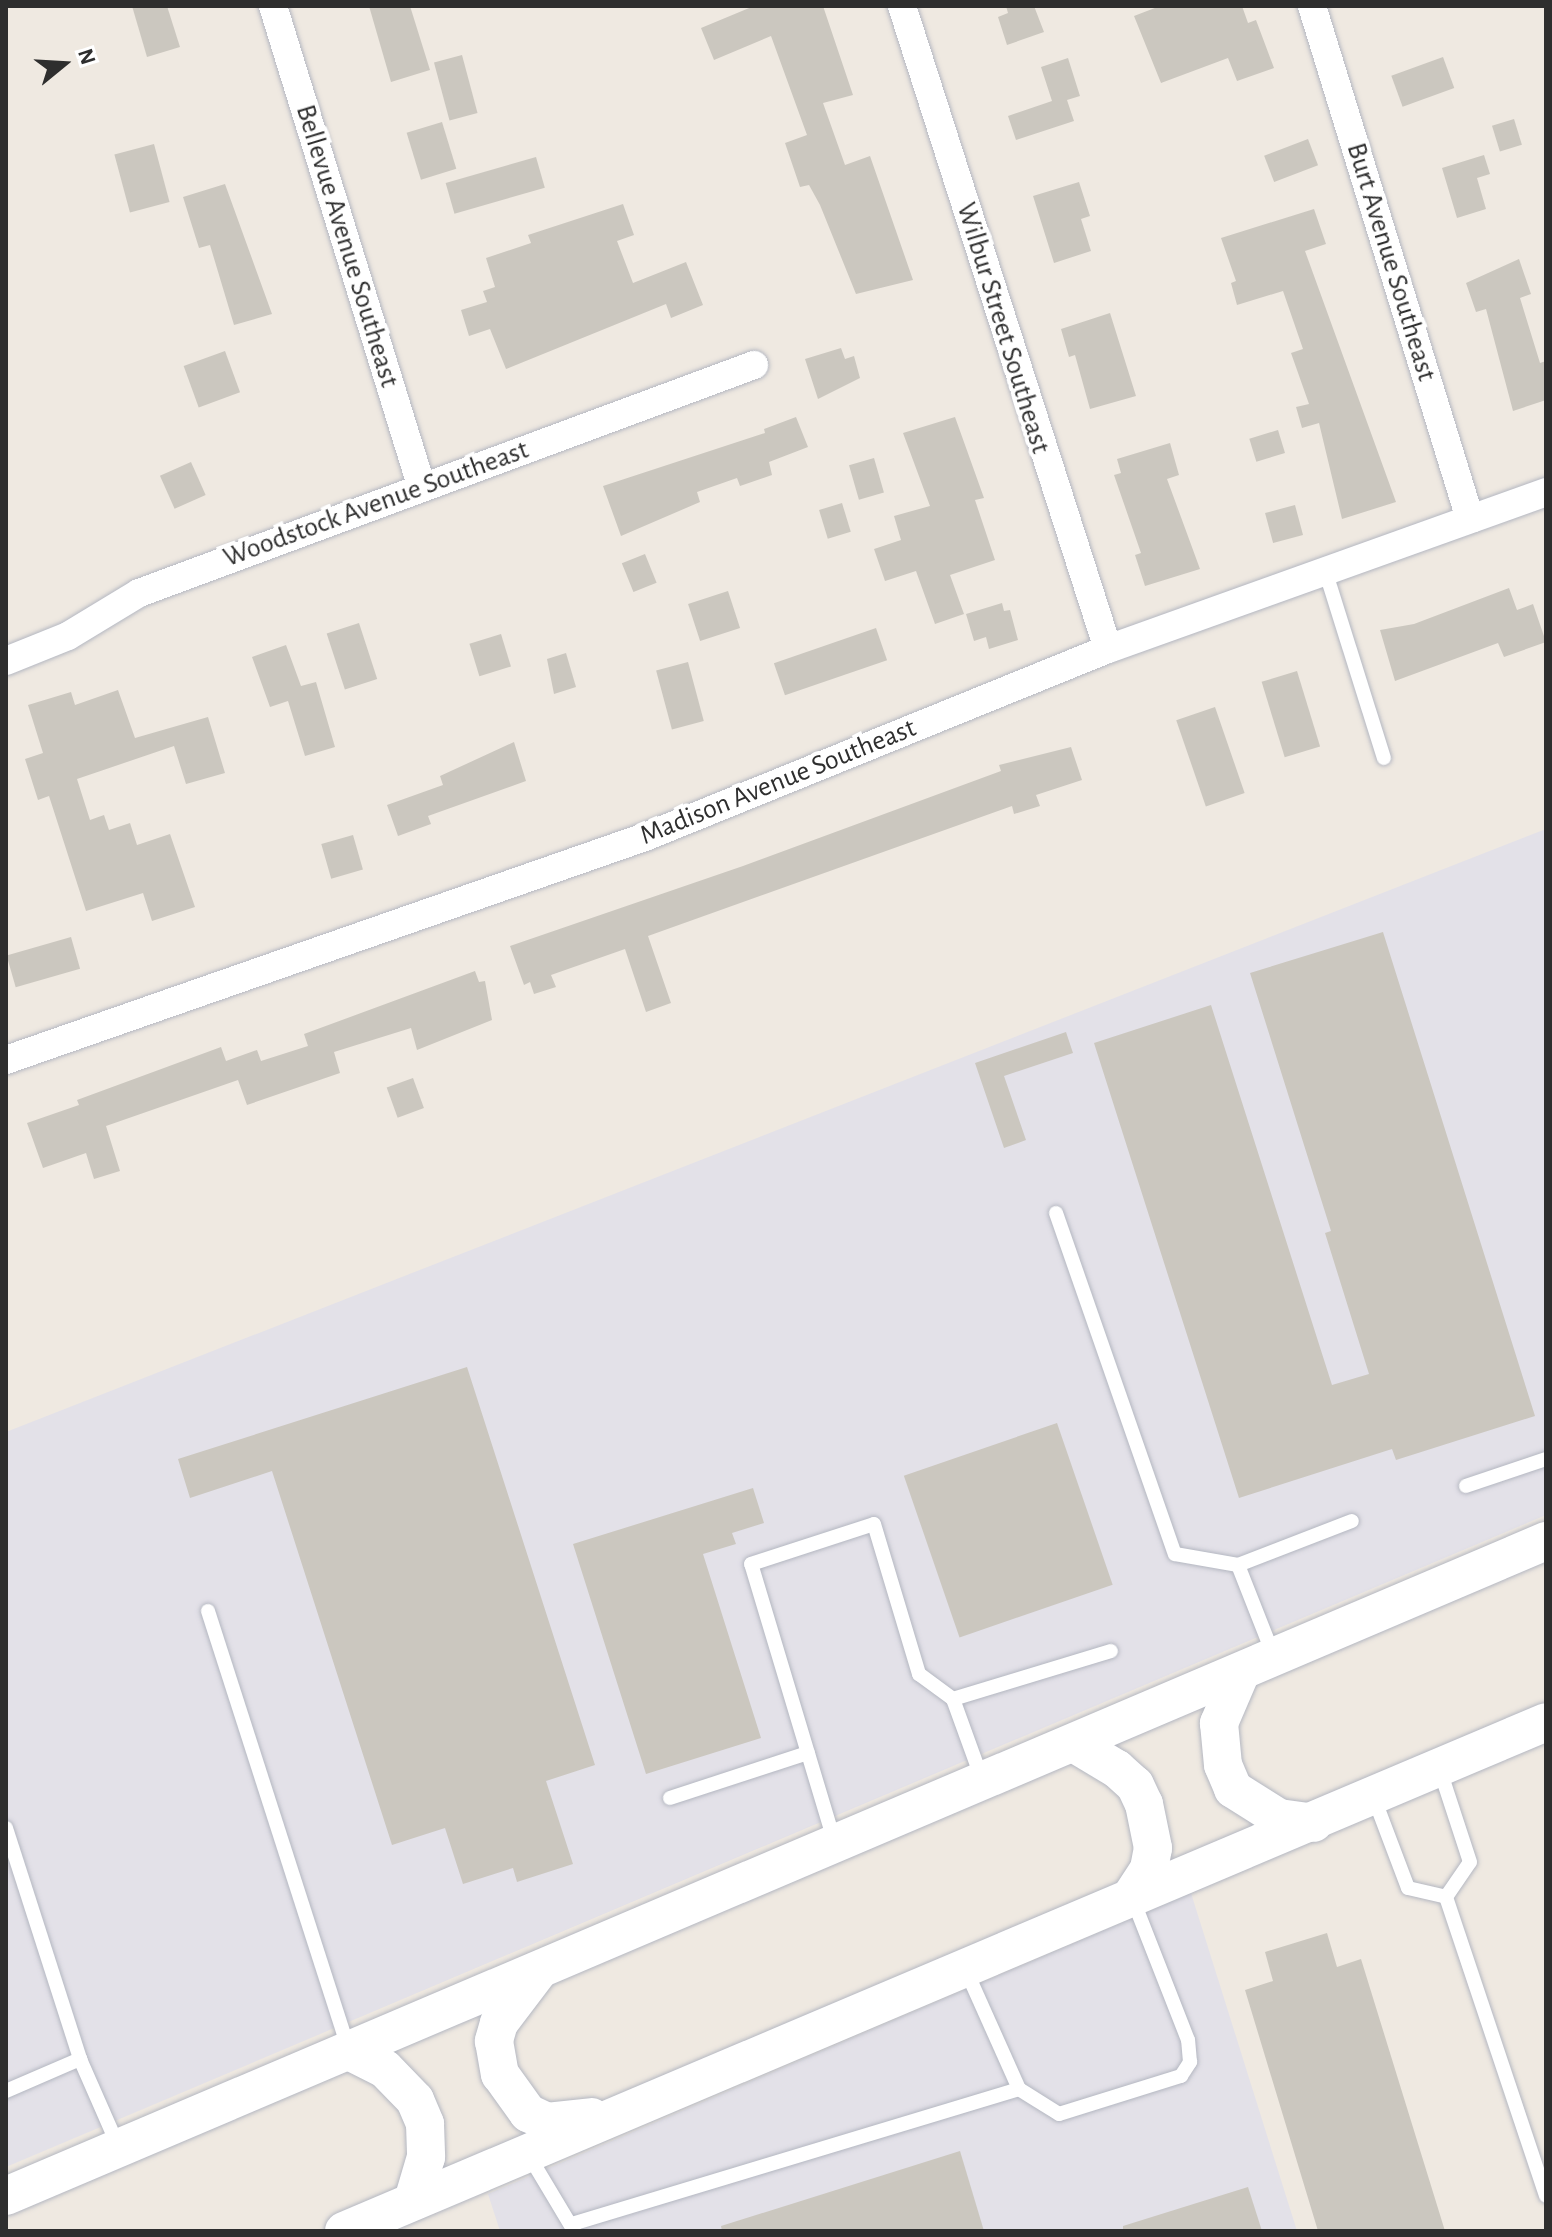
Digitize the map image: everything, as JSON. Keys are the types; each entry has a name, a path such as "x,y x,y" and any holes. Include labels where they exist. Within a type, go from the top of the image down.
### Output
{"street":[{"name":"Bellevue Avenue Southeast","path":"273,6 421,485"},
{"name":"Wilbur Street Southeast","path":"902,6 1108,649"},
{"name":"Burt Avenue Southeast","path":"1312,6 1470,519"},
{"name":"Woodstock Avenue Southeast","path":"6,661 68,636 139,593 421,485 754,365"},
{"name":"Madison Avenue Southeast","path":"6,1060 645,837 1108,649 1546,492"},
{"path":"6,2196 1075,1744 1546,1541"},
{"path":"1258,1665 1219,1723 1223,1765 1233,1789 1279,1818 1314,1823"},
{"path":"344,2231 1131,1897 1314,1823 1546,1722"},
{"path":"1075,1744 1117,1769 1135,1785 1144,1804 1153,1848 1149,1869 1131,1897"},
{"path":"542,1968 508,2006 494,2041 500,2074 511,2096 528,2113 547,2122 631,2111"},
{"path":"349,2051 385,2069 415,2100 425,2124 426,2157 413,2201"}],"lane":[{"path":"1325,570 1384,758"},
{"path":"1056,1213 1175,1554 1238,1565 1352,1521"},
{"path":"1466,1486 1546,1459"},
{"path":"836,1844 751,1564 874,1524 919,1674 953,1699 982,1782"},
{"path":"1238,1565 1258,1665"},
{"path":"208,1611 349,2051"},
{"path":"953,1699 1111,1651"},
{"path":"670,1798 808,1753"},
{"path":"1439,1768 1470,1862 1446,1897"},
{"path":"1374,1797 1408,1888 1446,1897"},
{"path":"6,1828 80,2059 119,2148"},
{"path":"965,1968 1019,2089 1059,2114 1181,2076 1190,2062 1188,2040 1131,1897"},
{"path":"1446,1897 1546,2196"},
{"path":"6,2091 80,2059"},
{"path":"527,2154 573,2228 1019,2089"}],"shaded area":[{"path":"1546,829 1546,1515 6,2167 6,1432"},
{"path":"1191,1893 1297,2231 500,2231 488,2194"}],"building":[{"path":"132,6 167,6 180,47 147,57"},
{"path":"369,6 410,6 430,70 391,82"},
{"path":"754,6 823,6 853,95 823,103 845,165 870,156 913,280 856,294 820,205 809,185 800,187 785,143 807,135 771,36 714,60 701,28"},
{"path":"1006,6 1034,6 1044,32 1007,45 998,17 1008,13"},
{"path":"1160,6 1242,6 1248,23 1256,20 1274,68 1237,81 1228,58 1161,83 1134,16"},
{"path":"462,55 478,113 450,120 434,63"},
{"path":"1443,57 1454,88 1403,107 1391,76"},
{"path":"1068,58 1080,96 1067,100 1074,121 1016,140 1008,116 1052,101 1041,67"},
{"path":"1514,119 1522,145 1500,152 1492,126"},
{"path":"442,122 456,169 421,180 407,133"},
{"path":"1308,139 1318,165 1274,182 1264,156"},
{"path":"154,144 170,202 130,213 114,155"},
{"path":"1484,155 1490,174 1477,178 1486,209 1457,218 1442,168"},
{"path":"536,157 545,188 454,214 446,183"},
{"path":"1079,182 1090,216 1081,219 1091,251 1054,263 1033,196"},
{"path":"225,184 272,314 234,325 210,245 199,248 183,197"},
{"path":"623,204 634,235 617,241 633,283 686,262 703,305 671,318 666,304 506,369 490,329 469,336 461,310 487,302 483,291 495,287 486,258 531,243 528,235"},
{"path":"1314,209 1326,244 1305,251 1396,502 1342,519 1319,423 1302,428 1296,407 1309,404 1291,353 1303,349 1283,291 1237,305 1231,283 1236,281 1221,238"},
{"path":"1519,259 1531,294 1520,298 1540,363 1546,361 1546,400 1513,411 1486,309 1476,312 1466,283"},
{"path":"1110,313 1136,396 1090,409 1075,355 1069,357 1061,329"},
{"path":"841,348 845,359 854,356 860,378 818,399 805,359"},
{"path":"225,351 240,392 199,407 184,366"},
{"path":"796,417 808,447 769,462 772,475 740,486 737,478 697,492 700,502 621,536 603,486 765,433 764,429"},
{"path":"955,417 984,498 975,500 995,560 950,575 964,614 935,624 916,571 885,581 874,549 901,540 894,516 930,506 903,433"},
{"path":"1278,430 1285,453 1256,462 1249,439"},
{"path":"1170,443 1179,475 1167,479 1200,569 1145,586 1135,555 1141,553 1114,475 1121,473 1117,459"},
{"path":"874,458 884,493 859,500 849,465"},
{"path":"191,462 206,495 175,509 160,476"},
{"path":"842,503 851,532 828,539 819,510"},
{"path":"1295,505 1303,535 1273,543 1265,513"},
{"path":"645,554 657,583 633,592 622,563"},
{"path":"1509,588 1517,610 1533,604 1546,642 1504,657 1498,643 1395,681 1380,630 1414,624"},
{"path":"728,591 740,628 700,641 688,604"},
{"path":"1002,603 1004,611 1010,610 1018,640 989,649 986,637 974,641 966,614"},
{"path":"359,623 377,679 345,690 327,634"},
{"path":"876,628 887,660 785,695 774,663"},
{"path":"501,634 511,667 479,676 469,644"},
{"path":"286,645 301,686 316,682 335,747 305,756 288,701 270,707 252,657"},
{"path":"566,653 576,687 554,694 547,659"},
{"path":"688,662 704,721 672,729 656,671"},
{"path":"1297,671 1320,747 1285,757 1262,682"},
{"path":"118,690 135,738 208,717 225,773 186,784 174,746 77,779 90,820 104,815 109,830 130,823 137,845 170,834 195,907 152,921 143,893 86,911 49,796 38,800 25,759 43,753 28,705 71,692 75,705"},
{"path":"1215,707 1245,793 1206,806 1176,720"},
{"path":"514,742 526,781 428,816 431,824 398,836 387,805 443,785 440,776"},
{"path":"1071,747 1082,780 1036,795 1040,806 1014,814 1012,806 648,936 671,1003 646,1012 625,949 551,975 556,987 534,994 530,982 524,985 510,946 743,866 1001,771 999,765"},
{"path":"353,835 363,870 331,879 321,844"},
{"path":"1383,932 1535,1416 1396,1460 1392,1449 1239,1498 1094,1043 1211,1005 1332,1385 1369,1374 1325,1233 1331,1231 1250,973"},
{"path":"71,937 80,969 16,987 7,955"},
{"path":"475,971 479,982 485,981 492,1020 417,1050 411,1028 334,1052 340,1073 247,1105 238,1080 106,1126 120,1171 94,1179 86,1153 43,1168 27,1123 79,1105 77,1100 221,1047 226,1061 257,1050 261,1061 308,1046 304,1034"},
{"path":"1066,1032 1073,1053 1004,1076 1026,1140 1004,1148 975,1063"},
{"path":"413,1078 424,1108 398,1118 387,1088"},
{"path":"467,1367 595,1765 546,1781 573,1864 517,1882 513,1868 463,1884 445,1828 392,1845 272,1471 190,1498 178,1459"},
{"path":"1057,1423 1113,1585 959,1637 904,1476"},
{"path":"753,1488 764,1523 732,1533 736,1544 703,1554 761,1738 646,1774 573,1544"},
{"path":"1327,1933 1337,1967 1361,1959 1445,2231 1318,2231 1245,1990 1273,1981 1265,1952"},
{"path":"960,2151 984,2231 722,2231 721,2226"},
{"path":"1248,2187 1262,2231 1123,2231 1123,2226"}]}
